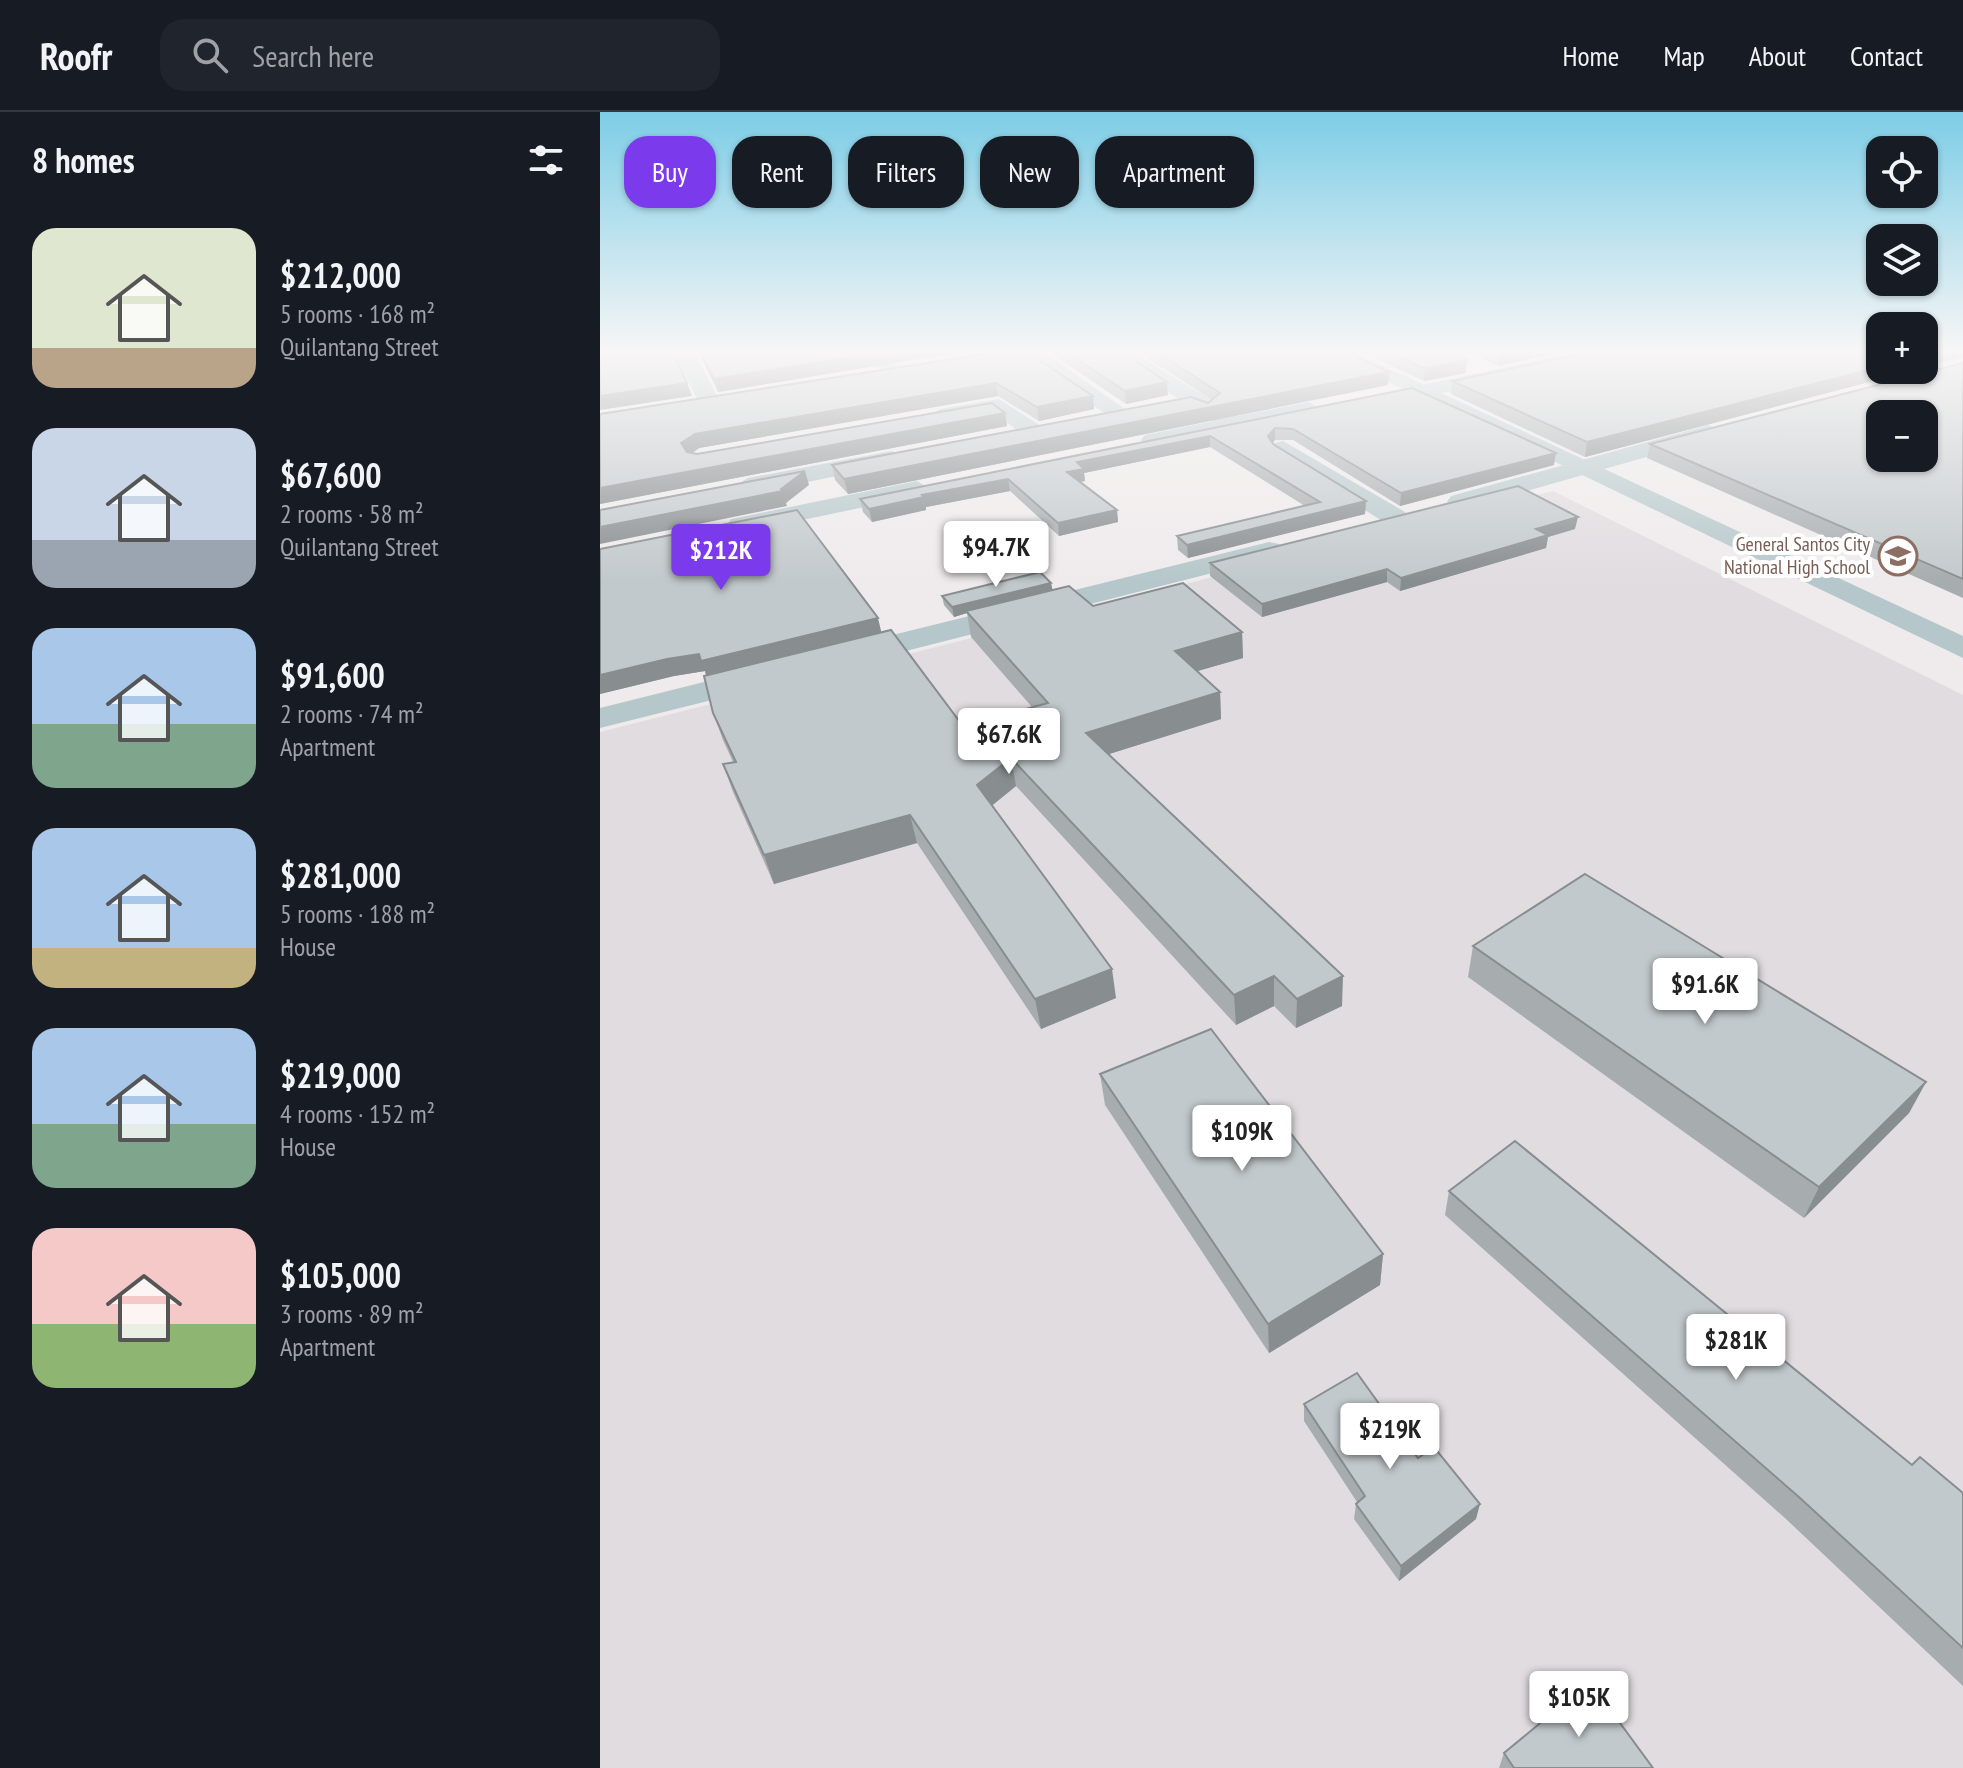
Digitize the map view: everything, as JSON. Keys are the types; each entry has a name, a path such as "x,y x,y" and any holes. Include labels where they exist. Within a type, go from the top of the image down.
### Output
{"street":[{"path":"1028,427 1033,431"},
{"path":"1002,437 1051,427"},
{"path":"1127,446 1218,427"},
{"path":"1495,427 1963,648"},
{"path":"1350,529 1534,483 1578,466 1724,427"},
{"path":"1283,448 1396,518"},
{"path":"725,491 910,455"},
{"path":"709,532 942,484"},
{"path":"600,718 1303,541"}],"shaded area":[{"path":"1553,491 1963,695 1963,1768 600,1768 600,732"}],"building":[{"path":"600,427 735,427 695,434 681,443 687,452 697,454 852,427 928,427 600,488"},
{"path":"1031,427 1107,427 844,479 832,465"},
{"path":"1217,427 1499,427 1556,453 1401,493 1293,429 1275,428 1268,436 1273,444 1366,501 1187,545 1177,536 1320,502 1210,436 1077,462 1084,469 1067,472 1117,510 1058,523 1008,479 922,495 924,497 869,509 860,499"},
{"path":"1554,427 1645,427 1587,442"},
{"path":"1715,427 1866,427 1866,472 1938,472 1938,427 1963,427 1963,579 1650,444"},
{"path":"805,471 781,489 783,491 600,527 600,510"},
{"path":"1518,486 1578,517 1536,529 1548,535 1401,578 1387,569 1262,604 1210,563"},
{"path":"797,510 878,618 701,661 699,654 600,675 600,549"},
{"path":"1040,572 1051,583 952,607 942,596"},
{"path":"1183,583 1242,632 1175,651 1220,692 1086,733 1343,976 1297,999 1274,976 1234,995 1011,758 977,785 1112,969 1035,999 910,815 764,855 723,764 736,762 713,713 704,676 891,630 963,726 1048,703 966,611 1069,586 1093,606"},
{"path":"1585,874 1926,1082 1819,1187 1473,946"},
{"path":"1211,1029 1383,1254 1268,1324 1100,1074"},
{"path":"1515,1141 1912,1465 1920,1457 1963,1493 1963,1648 1800,1498 1449,1191"},
{"path":"1357,1373 1418,1458 1434,1447 1480,1504 1401,1566 1356,1504 1365,1496 1304,1404"},
{"path":"1590,1682 1653,1768 1514,1768 1504,1753"}],"place":[{"name":"General Santos City National High School","path":"1898,556"}]}
